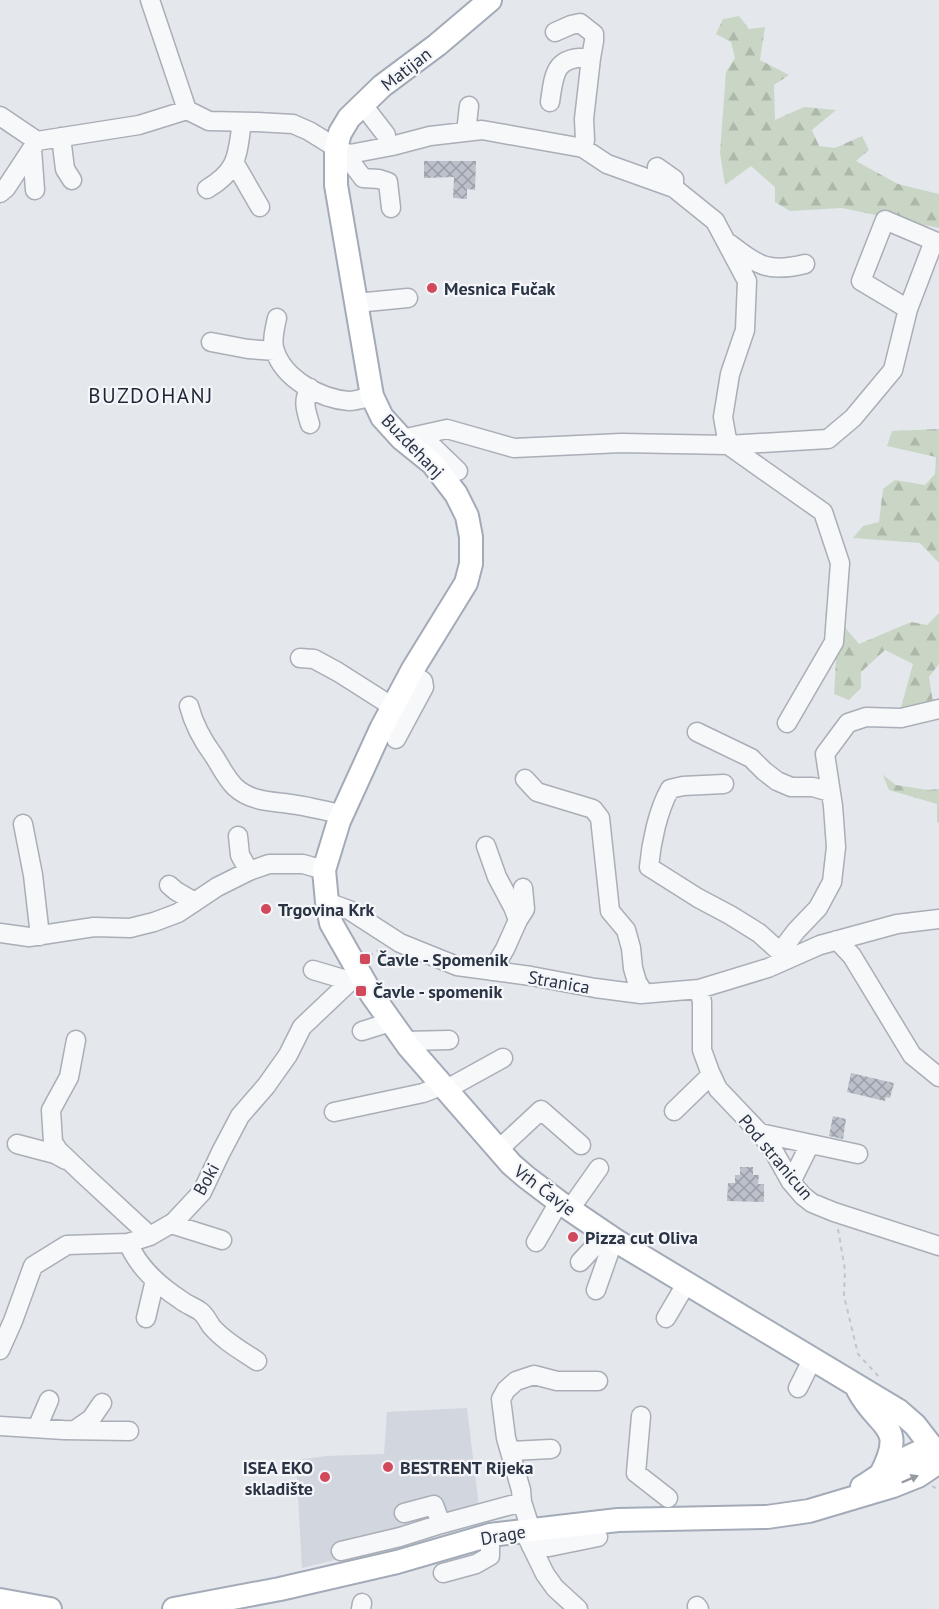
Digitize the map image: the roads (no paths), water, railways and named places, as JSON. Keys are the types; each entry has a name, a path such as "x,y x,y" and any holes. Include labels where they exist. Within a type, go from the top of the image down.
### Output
{"main road":[{"name":"Matijan","path":"340,150 340,133 349,118 382,86 437,45 490,0"},
{"name":"Buzdehanj","path":"327,902 324,870 343,814 381,729 411,673 466,583 471,564 471,537 467,516 456,494 433,464 382,417 372,396 336,184 340,150"},
{"name":"Vrh Čavje","path":"327,902 331,923 391,1022 443,1088 498,1150 526,1177 610,1237 855,1383 910,1419 929,1441 938,1457"},
{"path":"855,1383 864,1401 883,1420 892,1436 889,1460 880,1476"},
{"name":"Drage","path":"174,1609 280,1589 397,1562 490,1535 529,1535 618,1520 767,1517 809,1511 869,1494 918,1476 938,1457 928,1451 921,1451 838,1501"},
{"path":"0,1600 50,1609"}],"street":[{"path":"150,0 188,110 209,121 293,124 350,154 392,146 463,138 482,130 583,148 607,164 674,188 715,221 747,280 746,330 730,374 723,417 728,446 823,512 840,563 834,642 787,723"},
{"path":"555,32 580,23 594,34 583,148"},
{"path":"550,102 554,76 558,68 564,62 576,58 591,58"},
{"path":"363,105 386,135"},
{"path":"463,138 469,106"},
{"path":"0,193 6,188 35,145 61,138 139,125 188,110"},
{"path":"0,116 35,145"},
{"path":"207,189 222,179 234,162 242,122"},
{"path":"61,138 64,168 72,180"},
{"path":"35,145 35,190"},
{"path":"340,150 363,178 388,182 391,208"},
{"path":"234,162 260,207"},
{"path":"657,167 674,179 674,188"},
{"path":"409,444 447,429 514,448 621,443 728,446 828,439 853,418 893,370 908,309 936,242 885,220 861,281 908,309"},
{"path":"724,239 752,261 767,267 785,269 805,264"},
{"path":"356,303 408,298"},
{"path":"277,318 273,342 274,351 286,372 310,388 329,396 350,401 372,396"},
{"path":"211,342 274,351"},
{"path":"310,388 305,397 310,424"},
{"path":"409,444 430,444 458,471"},
{"path":"300,658 314,659 393,707"},
{"path":"396,739 424,687 423,681 411,673"},
{"path":"189,706 204,743 224,774 237,788 262,801 343,814"},
{"path":"724,784 670,789 650,851 649,867 759,933 785,955 796,931 818,908 832,882 836,847 833,806 825,754 848,723 866,717 901,718 939,709"},
{"path":"697,732 752,758 777,781 791,787 813,787 830,792"},
{"path":"525,779 537,792 593,809 600,818 610,911 626,930 633,968 644,993"},
{"path":"23,824 33,875 39,936"},
{"path":"238,836 240,855 249,871"},
{"path":"486,846 497,877 518,920"},
{"path":"0,933 29,937 94,927 130,928 178,913 217,887 269,864 303,864 324,870"},
{"path":"169,885 195,902"},
{"path":"492,971 525,909 523,888"},
{"name":"Stranica","path":"327,902 349,910 400,943 457,966 595,988 644,993 699,989 768,968 785,955 897,924 939,919"},
{"path":"837,940 852,956 912,1055 939,1077"},
{"path":"313,970 359,970"},
{"name":"Boki","path":"0,1350 6,1325 33,1266 67,1245 128,1243 150,1236 171,1224 202,1192 240,1116 277,1071 302,1027 359,970"},
{"name":"Pod stranicun","path":"699,989 702,1002 702,1050 718,1089 760,1133 773,1150 791,1182 803,1196 812,1203 834,1212 939,1246"},
{"path":"362,1031 391,1022"},
{"path":"76,1040 69,1077 51,1110 53,1142 70,1162 150,1236"},
{"path":"405,1041 449,1040"},
{"path":"334,1112 443,1088 503,1058"},
{"path":"674,1111 711,1075"},
{"path":"498,1150 541,1110 581,1145"},
{"path":"760,1133 858,1154"},
{"path":"17,1144 55,1154 70,1162"},
{"path":"791,1182 810,1144"},
{"path":"536,1242 599,1168"},
{"path":"171,1224 222,1240"},
{"path":"580,1262 610,1237"},
{"path":"596,1290 610,1237"},
{"path":"128,1243 138,1263 155,1280 173,1295 204,1314 212,1327 257,1361"},
{"path":"146,1318 155,1280"},
{"path":"666,1318 686,1284"},
{"path":"798,1388 813,1360"},
{"path":"578,1609 555,1588 545,1574 529,1535 511,1451 506,1438 501,1400 506,1390 516,1381 534,1375 557,1381 598,1381"},
{"path":"37,1428 49,1400"},
{"path":"69,1430 91,1419 102,1403"},
{"path":"641,1416 636,1473 668,1498"},
{"path":"0,1426 129,1431"},
{"path":"511,1451 551,1449"},
{"path":"341,1551 400,1537 522,1502"},
{"path":"404,1513 434,1505 441,1524"},
{"path":"443,1573 476,1564 490,1556 490,1535"},
{"path":"529,1535 549,1547 598,1538"}],"place":[{"name":"Mesnica Fučak","path":"432,288"},
{"name":"Trgovina Krk","path":"266,909"},
{"name":"Čavle - Spomenik","path":"365,959"},
{"name":"Čavle - spomenik","path":"361,991"},
{"name":"Pizza cut Oliva","path":"573,1237"},
{"name":"BESTRENT Rijeka","path":"388,1467"},
{"name":"ISEA EKO skladište","path":"325,1477"}],"district":[{"name":"BUZDOHANJ","path":"151,395"}]}
